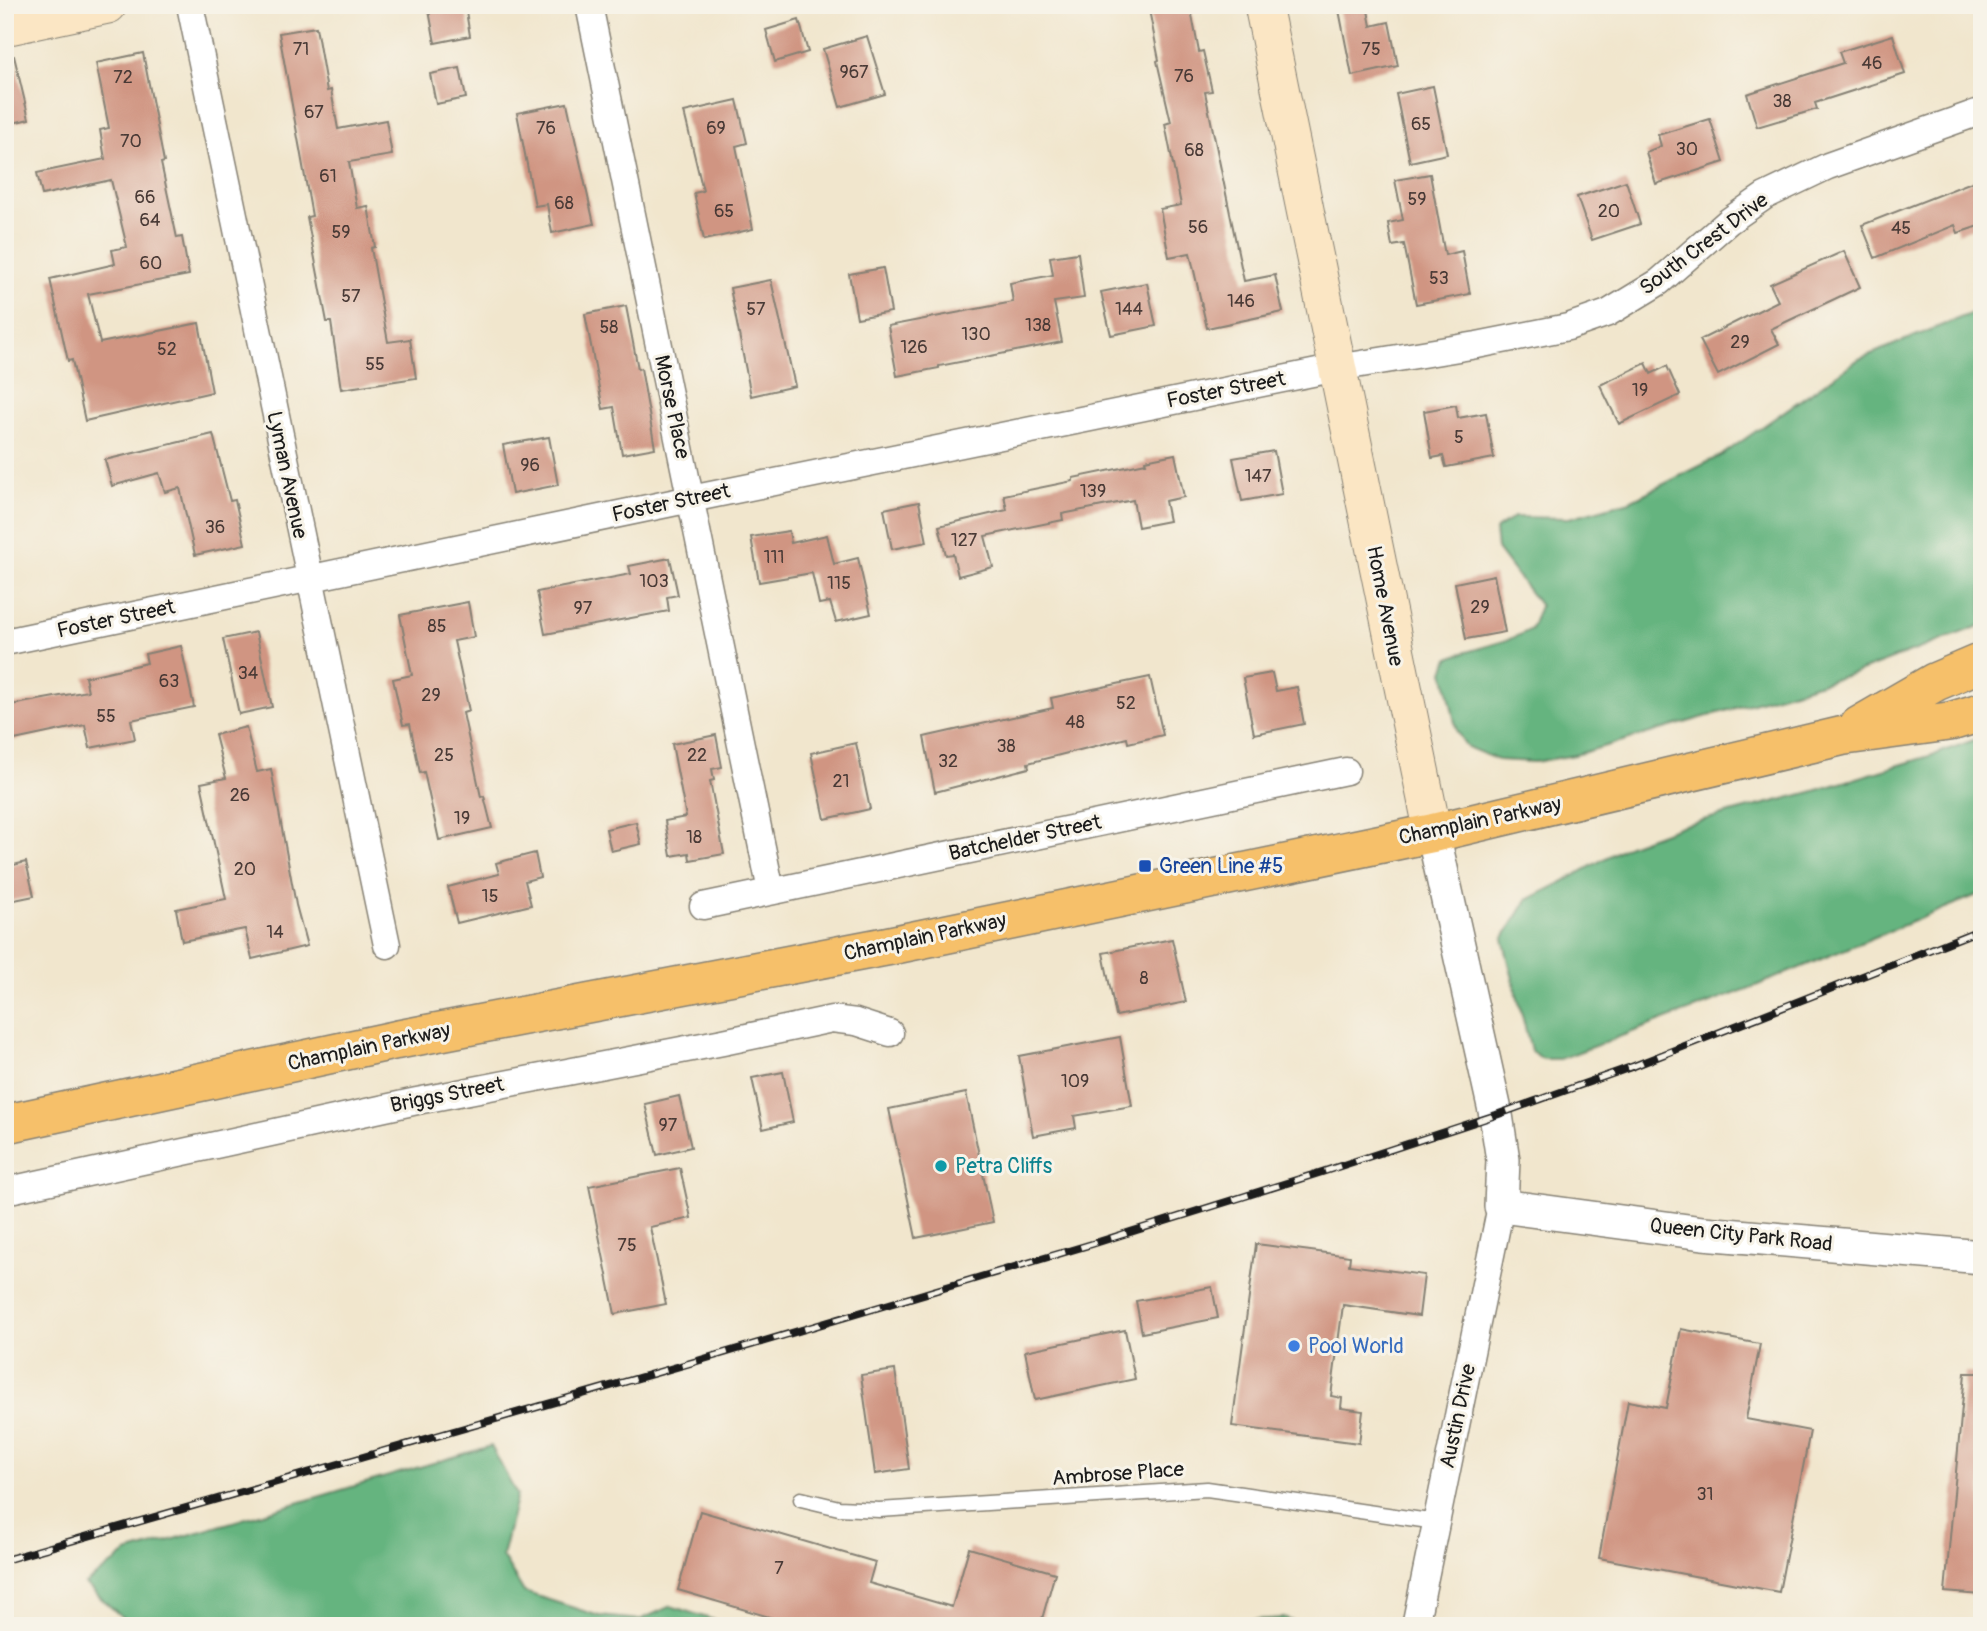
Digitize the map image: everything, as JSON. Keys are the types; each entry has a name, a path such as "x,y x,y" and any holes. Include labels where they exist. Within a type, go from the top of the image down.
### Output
{"main road":[{"path":"5,27 108,5"},
{"name":"Home Avenue","path":"1263,5 1433,833"},
{"name":"Champlain Parkway","path":"1842,736 1935,682 1982,662"},
{"name":"Champlain Parkway","path":"5,1124 396,1040 888,946 1433,833 1842,736 1952,721 1982,712"}],"street":[{"name":"Lyman Avenue","path":"190,5 308,578 387,944"},
{"name":"Morse Place","path":"589,5 771,891"},
{"name":"South Crest Drive","path":"1337,368 1568,327 1608,313 1659,282 1729,221 1765,196 1828,166 1982,111"},
{"name":"Foster Street","path":"5,642 1337,368"},
{"name":"Batchelder Street","path":"704,906 1346,771"},
{"name":"Home Avenue","path":"1433,833 1496,1115 1503,1160 1501,1206"},
{"name":"Briggs Street","path":"5,1191 417,1101 832,1019 856,1022 890,1033"},
{"name":"Queen City Park Road","path":"1501,1206 1703,1233 1982,1257"},
{"name":"Austin Drive","path":"1415,1626 1501,1206"}],"lane":[{"name":"Ambrose Place","path":"801,1499 839,1508 879,1510 1207,1489 1436,1522"}],"green space":[{"path":"1982,309 1982,625 1855,673 1575,755 1535,762 1498,760 1467,747 1457,732 1444,671 1449,658 1531,629 1540,606 1497,549 1495,530 1514,517 1569,518 1630,501 1722,455 1859,359"},
{"path":"1982,737 1982,893 1758,985 1560,1059 1543,1059 1531,1051 1503,939 1527,900 1629,845 1684,825 1811,792"},
{"path":"491,1446 517,1495 502,1556 524,1592 599,1616 640,1620 671,1606 732,1626 132,1626 85,1584 127,1553"},
{"path":"1284,1618 1303,1626 1220,1626 1222,1622"}],"building":[{"path":"428,5 465,5 470,36 435,43"},
{"path":"1148,5 1190,5 1199,52 1203,51 1212,91 1205,92 1244,281 1275,275 1283,312 1207,328 1190,253 1169,257 1160,209 1181,205 1165,124 1171,122"},
{"path":"1338,5 1367,5 1371,26 1389,22 1398,66 1352,76"},
{"path":"799,20 808,52 775,62 766,30"},
{"path":"316,27 327,91 331,90 338,129 386,120 392,155 349,162 357,208 368,206 375,247 371,248 388,342 410,339 416,378 341,389 331,322 327,322 307,217 312,216 279,33"},
{"path":"1893,35 1905,74 1815,103 1817,109 1757,127 1747,94 1843,63 1839,52"},
{"path":"867,36 885,94 840,107 823,49"},
{"path":"143,53 164,162 161,163 177,238 182,237 189,275 88,294 100,343 199,323 212,392 85,421 72,360 68,361 50,279 115,264 112,250 127,247 111,180 42,195 37,173 105,159 100,130 109,128 96,63"},
{"path":"14,56 29,119 5,125 5,57"},
{"path":"460,68 466,98 436,104 430,74"},
{"path":"1433,86 1447,154 1410,162 1396,94"},
{"path":"737,100 747,143 736,146 753,229 704,240 694,193 703,191 684,112"},
{"path":"567,103 594,224 552,233 547,204 535,206 517,113"},
{"path":"1710,119 1724,162 1656,184 1646,152 1661,146 1658,135"},
{"path":"1430,174 1445,255 1462,251 1470,294 1416,304 1404,244 1392,246 1388,223 1403,220 1395,180"},
{"path":"1982,178 1982,225 1958,233 1955,225 1875,258 1862,225"},
{"path":"1626,181 1640,224 1592,240 1577,197"},
{"path":"1844,251 1860,287 1771,329 1779,344 1718,375 1700,340 1778,301 1770,284"},
{"path":"1078,253 1084,298 1054,302 1062,342 897,376 888,326 1013,302 1010,283 1053,275 1050,257"},
{"path":"883,268 891,312 857,318 849,274"},
{"path":"771,280 795,386 751,396 730,288"},
{"path":"1147,283 1156,326 1111,335 1101,292"},
{"path":"626,306 638,369 641,368 655,448 622,454 614,407 603,409 585,314"},
{"path":"1646,363 1651,374 1667,366 1680,395 1619,424 1600,385"},
{"path":"1456,405 1458,418 1486,413 1494,458 1446,467 1443,456 1432,458 1424,411"},
{"path":"213,434 230,501 235,500 245,544 195,555 180,488 165,492 159,473 112,486 105,460"},
{"path":"549,437 558,485 512,494 503,445"},
{"path":"1274,451 1282,494 1242,501 1233,458"},
{"path":"1175,454 1184,497 1165,501 1169,521 1138,527 1133,500 1062,514 1063,520 985,536 993,567 958,576 953,554 946,555 939,526 1007,510 1004,495 1073,481 1073,478 1146,463 1145,460"},
{"path":"919,502 927,542 892,549 884,509"},
{"path":"789,531 791,543 827,535 834,564 858,558 871,614 836,622 830,602 819,604 812,573 759,582 751,537"},
{"path":"670,558 678,595 667,597 669,611 545,634 537,592 631,574 629,566"},
{"path":"1494,575 1505,632 1466,639 1455,583"},
{"path":"468,602 474,637 454,641 469,711 463,713 481,797 484,796 492,828 439,840 424,772 420,773 410,724 403,725 393,679 412,675 400,615"},
{"path":"256,632 272,707 239,714 223,639"},
{"path":"181,646 194,707 131,720 135,739 90,748 85,725 5,742 5,706 88,691 85,677 147,663 145,654"},
{"path":"1272,673 1276,691 1297,687 1304,724 1254,734 1243,678"},
{"path":"1150,677 1163,735 1128,743 1127,738 1028,763 1029,768 935,792 924,737 1053,708 1051,698"},
{"path":"246,727 257,772 271,769 296,905 307,946 252,959 245,929 182,941 176,909 226,899 201,783 226,778 215,735"},
{"path":"716,735 722,767 712,769 714,780 710,781 724,854 690,860 689,853 671,856 665,821 686,817 672,744"},
{"path":"856,743 870,809 825,819 811,753"},
{"path":"636,822 641,844 611,851 606,829"},
{"path":"535,853 540,877 525,881 531,905 457,923 448,887 499,874 496,863"},
{"path":"26,862 34,896 5,902 5,867"},
{"path":"1172,939 1186,1002 1116,1016 1103,953"},
{"path":"1120,1037 1132,1106 1074,1116 1076,1128 1033,1136 1019,1056"},
{"path":"783,1072 793,1122 763,1129 752,1078"},
{"name":"Petra Cliffs","path":"966,1093 993,1222 916,1238 889,1109"},
{"path":"679,1096 691,1147 657,1155 645,1104"},
{"path":"680,1168 691,1218 650,1227 666,1304 615,1314 589,1186"},
{"name":"Pool World","path":"1256,1244 1350,1256 1349,1265 1424,1275 1419,1316 1343,1305 1331,1396 1342,1398 1341,1408 1363,1411 1359,1443 1232,1426"},
{"path":"1212,1287 1218,1318 1142,1333 1136,1301"},
{"path":"1681,1329 1760,1344 1746,1419 1810,1431 1779,1592 1599,1558 1628,1401 1666,1408"},
{"path":"1125,1330 1135,1379 1035,1400 1025,1351"},
{"path":"895,1370 909,1469 875,1474 861,1375"},
{"path":"1965,1373 1982,1373 1982,1595 1945,1592"},
{"path":"700,1511 875,1562 869,1583 952,1607 969,1548 1055,1573 1040,1626 800,1626 678,1590"}],"railway":[{"path":"5,1560 687,1364 1092,1244 1322,1172 1634,1066 1982,929"}],"place":[{"name":"Green Line #5","path":"1145,866"},
{"name":"Petra Cliffs","path":"941,1166"},
{"name":"Pool World","path":"1294,1346"}]}
